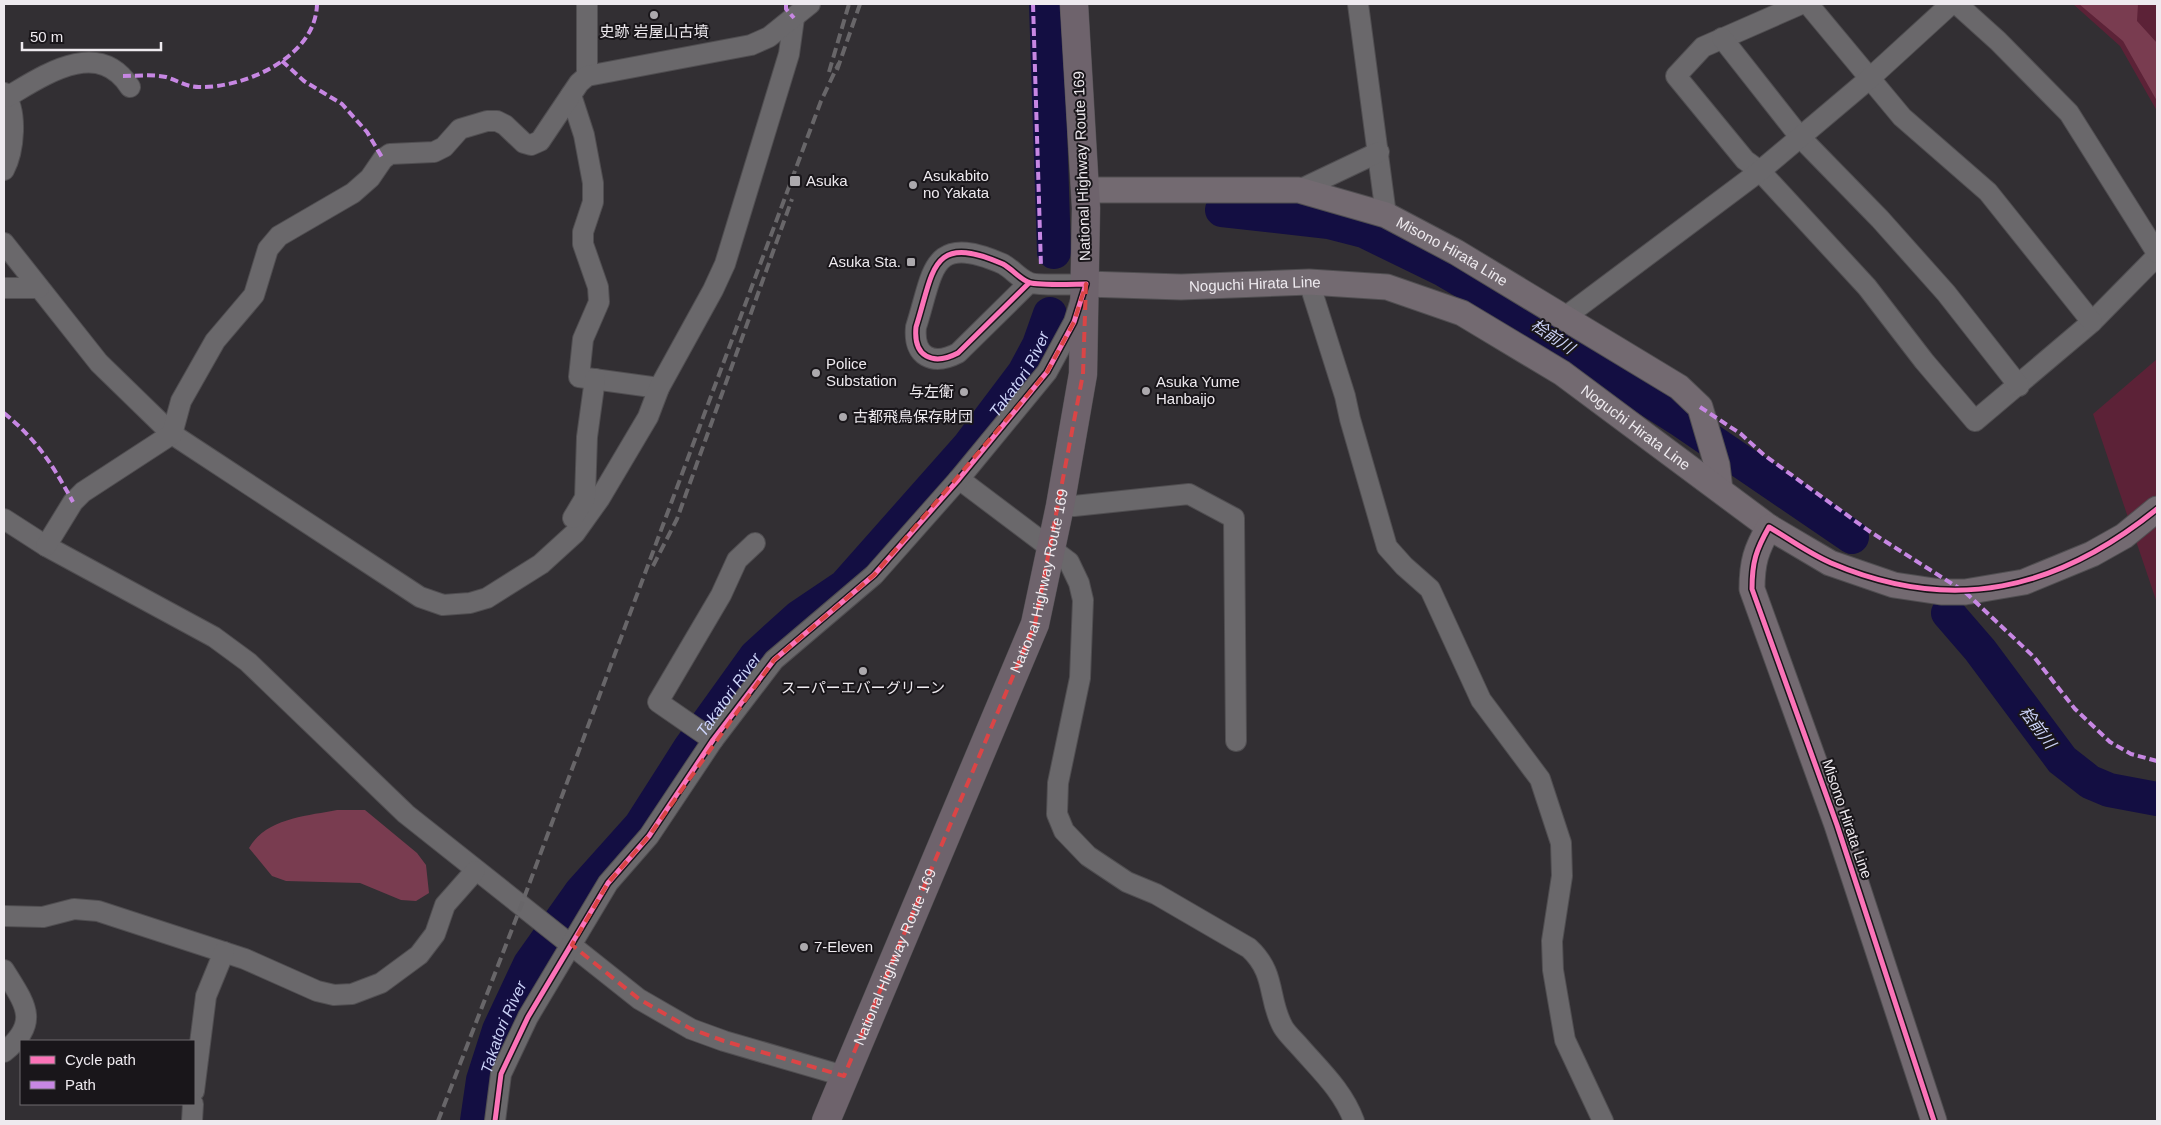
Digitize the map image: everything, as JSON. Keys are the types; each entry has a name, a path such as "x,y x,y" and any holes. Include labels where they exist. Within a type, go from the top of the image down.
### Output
{"highway":[{"name":"National Highway Route 169","path":"826,1121 1035,624 1081,393 1086,284 1085,190 1074,4"}],"main road":[{"name":"Misono Hirata Line","path":"1085,190 1299,190 1386,215 1456,252 1679,387 1700,407 1717,465 1720,490"},
{"name":"Noguchi Hirata Line","path":"1086,284 1181,287 1310,282 1387,287 1462,313 1562,373 1769,527 1830,563 1894,585 1941,592 1965,592 2024,582 2092,554 2124,536 2157,509"},
{"name":"Misono Hirata Line","path":"1769,527 1758,547 1752,565 1752,589 1837,826 1934,1121"}],"street":[{"path":"587,76 588,4"},
{"path":"46,546 73,502 84,492 172,434 176,414 188,387 215,341 254,295 268,249 278,236 353,193 370,178 383,159 390,154 434,152 444,147 460,128 497,120 505,124 524,143 531,145 540,141 571,95 587,76 751,45 769,37 810,4"},
{"path":"1358,4 1386,215"},
{"path":"1801,4 1703,47 1676,76 1745,160 1760,170 1867,287 1924,361 1975,421 2019,386 2092,322 2157,254 2069,113 1998,41 1957,4"},
{"path":"1808,4 1902,117 1988,192 2092,322"},
{"path":"1565,317 1760,170 1869,78 1951,4"},
{"path":"4,244 98,363 172,434 420,597 443,605 470,603 487,598 540,564 574,533 600,498 648,417 659,388 713,290 725,264 789,54 794,18"},
{"path":"1722,38 1800,137 1880,219 1946,293 2019,386"},
{"path":"4,170 13,146 10,107 5,95 49,72 79,63 105,65 123,76 130,87"},
{"path":"571,95 584,135 594,183 593,202 583,232 584,244 598,287 599,302 583,339 579,377 659,388"},
{"path":"1299,190 1379,152"},
{"path":"496,1121 501,1074 528,1017 568,942 608,883 649,836 705,734 774,660 874,575 959,479 1047,372 1074,322 1086,284 1029,284 1002,264 969,253 956,252 946,254 936,262 916,327 916,347 922,354 933,359 946,359 958,353 1029,284"},
{"path":"1310,282 1388,547 1404,566 1430,589 1481,700 1540,778 1561,843 1562,876 1552,941 1553,970 1565,1040 1603,1121"},
{"path":"4,288 39,288"},
{"path":"574,533 570,523 585,498 587,437 595,379"},
{"path":"959,479 1069,562 1075,572 1083,600 1080,678 1058,783 1057,814 1064,831 1088,856 1119,877 1156,894 1224,933 1249,948 1262,960 1283,1028 1325,1073 1338,1090 1354,1121"},
{"path":"1060,506 1189,494 1234,518 1236,741"},
{"path":"4,520 46,546 214,638 248,662 406,814 475,871 546,924 640,999 691,1028 724,1041 844,1076"},
{"path":"705,734 658,702 721,595 737,560 755,543"},
{"path":"4,916 43,916 74,909 98,911 224,952 317,991 334,995 352,994 381,983 429,945 445,905 475,871"},
{"path":"195,1082 206,996 224,952"},
{"path":"4,970 24,1001 28,1015 25,1029 18,1041 4,1052"},
{"path":"192,1121 193,1105"}],"highlighted area":[{"path":"1086,284 1083,374 1035,624 844,1076 724,1041 691,1029 639,999 572,945 608,883 649,836 774,660 874,575 1047,372 1074,322"}],"shaded area":[{"path":"2073,4 2157,4 2157,111 2120,46"},
{"path":"2079,4 2138,4 2137,21 2157,43 2157,101 2123,41"},
{"path":"2157,359 2157,603 2093,414"},
{"path":"337,810 365,810 417,853 426,865 429,893 416,901 401,900 360,883 286,881 272,876 249,848 256,838 276,824"}],"waterway":[{"name":"Takatori River","path":"1046,4 1054,252"},
{"name":"桧前川","path":"1222,210 1329,222 1364,231 1444,270 1526,318 1852,537"},
{"name":"Takatori River","path":"477,1121 483,1080 499,1030 530,964 581,892 641,825 690,748 756,656 799,617 845,586 969,446 1024,373 1039,345 1050,314"},
{"name":"桧前川","path":"1948,613 1980,650 2062,760 2090,782 2109,790 2157,799"}],"railway":[{"path":"829,72 849,4"},
{"path":"837,70 860,4"},
{"path":"438,1121 521,906 821,101 839,63"},
{"path":"653,566 677,519 792,199"}],"marked path":[{"path":"123,76 161,76 190,86 199,87 237,82 256,75 275,66 291,54 305,39 314,23 317,4"},
{"path":"786,4 786,9 794,18"},
{"path":"1033,4 1041,267"},
{"path":"282,61 304,81 342,104 367,132 383,159"},
{"path":"1700,407 1741,434 1764,455 1869,531 1965,592 2034,657 2075,709 2110,742 2131,754 2157,761"},
{"path":"4,413 35,443 73,502"}],"cycle path":[{"path":"495,1121 501,1074 528,1017 608,883 649,836 713,740 774,660 874,575 959,479 1047,372 1074,322 1086,284 1028,282 1003,264 979,255 961,252 948,255 939,262 932,274 916,327 916,337 921,352 933,358 940,359 958,353 1029,283"},
{"path":"1934,1121 1837,825 1752,589 1754,564 1758,550 1769,527 1807,551 1831,563 1876,579 1919,588 1961,590 2002,586 2042,575 2081,559 2119,537 2157,509"}],"place":[{"name":"史跡 岩屋山古墳","path":"654,15"},
{"name":"Asuka","path":"795,181"},
{"name":"Asukabito no Yakata","path":"913,185"},
{"name":"Asuka Sta.","path":"911,262"},
{"name":"Police Substation","path":"816,373"},
{"name":"Asuka Yume Hanbaijo","path":"1146,391"},
{"name":"与左衛","path":"964,392"},
{"name":"古都飛鳥保存財団","path":"843,417"},
{"name":"スーパーエバーグリーン","path":"863,671"},
{"name":"7-Eleven","path":"804,947"}]}
